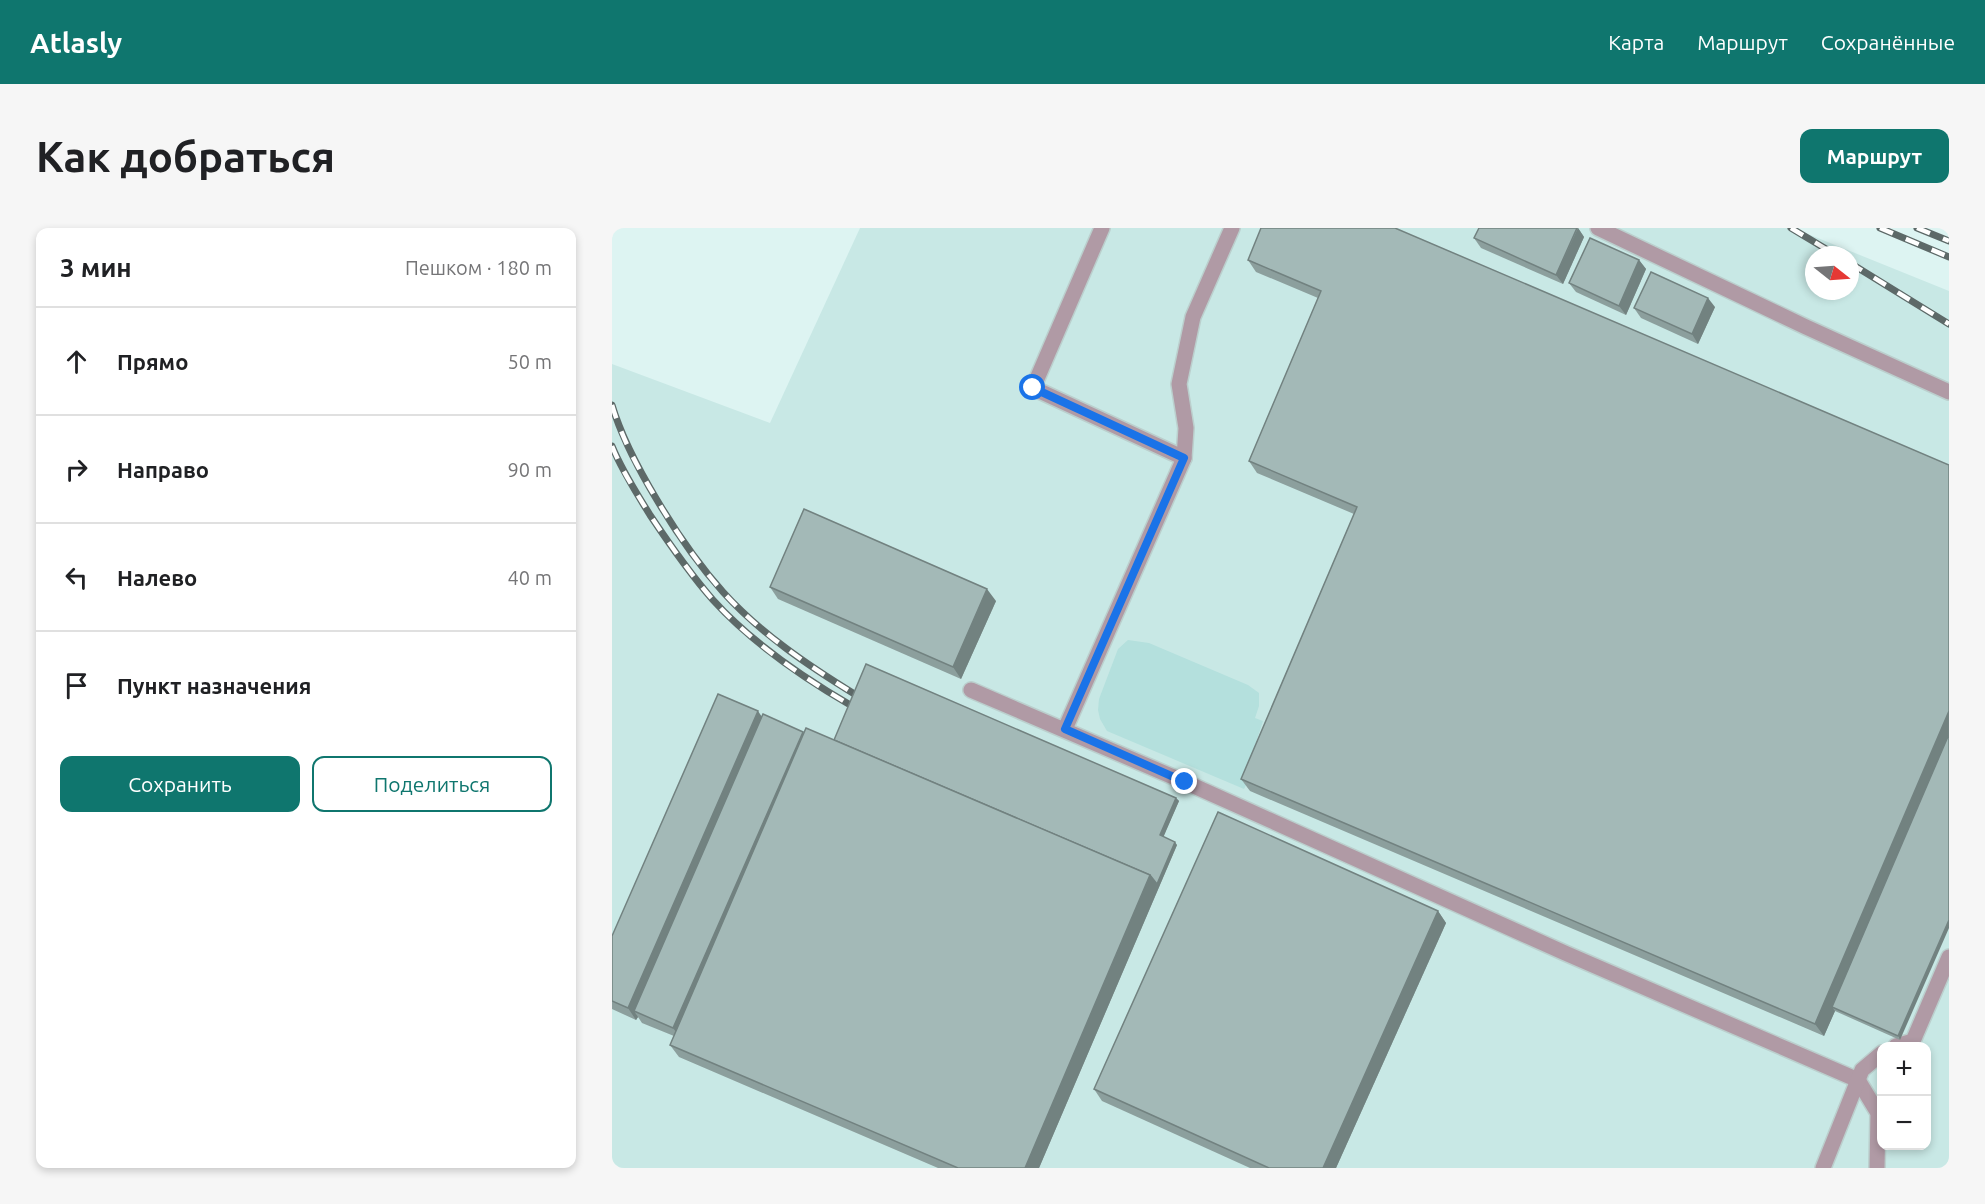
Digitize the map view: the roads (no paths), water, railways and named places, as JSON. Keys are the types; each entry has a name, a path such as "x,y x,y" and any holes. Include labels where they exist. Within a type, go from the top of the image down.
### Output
{"lane":[{"path":"1102,228 1033,388 1184,458"},
{"path":"1065,729 1184,458 1186,428 1179,384 1193,317 1232,228"},
{"path":"1598,228 1949,392"},
{"path":"971,690 1065,729 1554,948 1858,1080 1878,1113 1877,1168"},
{"path":"1910,1042 1913,1041 1949,957"},
{"path":"1823,1168 1862,1070 1877,1057"}],"railway":[{"path":"1791,228 1821,246"},
{"path":"1880,228 1949,257"},
{"path":"1917,228 1949,241"},
{"path":"1859,269 1949,324"},
{"path":"612,405 626,442 650,489 680,536 714,581 753,622 769,635 803,661 856,695"},
{"path":"612,446 650,515 680,559 713,600 744,631 778,658 852,706"}]}
